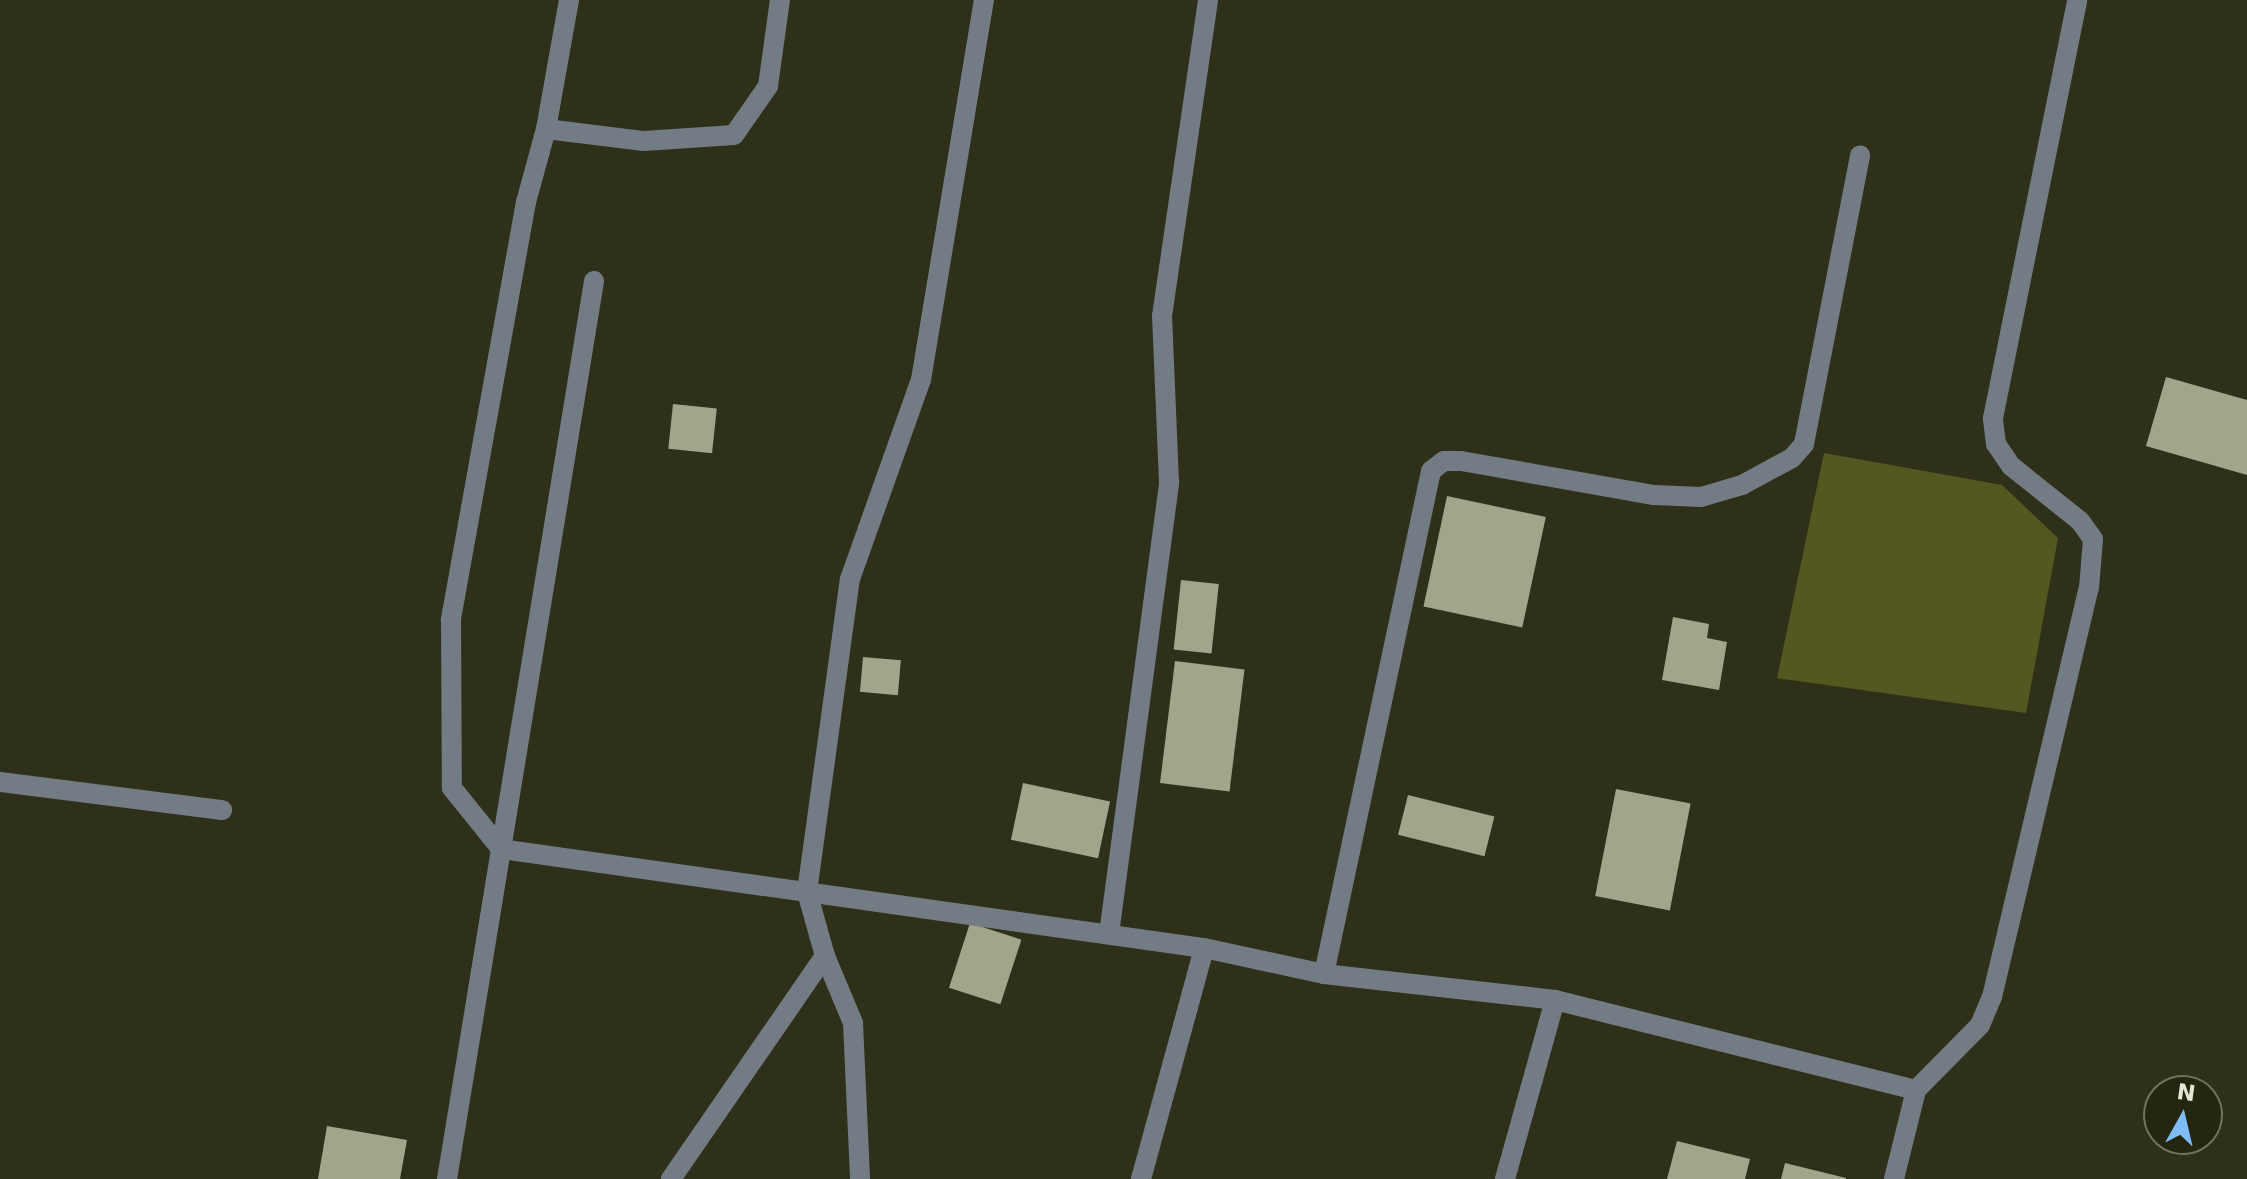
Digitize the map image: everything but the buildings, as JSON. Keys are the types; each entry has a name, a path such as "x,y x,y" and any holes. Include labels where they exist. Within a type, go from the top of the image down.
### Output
{"street":[{"path":"569,0 546,129 526,202 451,620 452,788 501,849 1204,948 1324,974 1555,1000 1916,1090"},
{"path":"546,129 644,141 734,135 768,86 780,0"},
{"path":"860,1179 853,1023 825,956 807,892 850,579 921,380 984,0"},
{"path":"1109,934 1169,482 1162,316 1208,0"},
{"path":"1894,1179 1916,1090 1980,1025 1992,997 2091,576 2093,539 2080,521 2011,466 1996,444 1993,418 2077,0"},
{"path":"1324,974 1431,471 1444,461 1461,461 1654,495 1701,497 1742,485 1792,458 1804,444 1860,155"},
{"path":"447,1179 594,281"},
{"path":"0,782 222,810"},
{"path":"1141,1179 1204,948"},
{"path":"671,1179 825,956"},
{"path":"1505,1179 1555,1000"}],"shaded area":[{"path":"1824,453 2002,485 2058,538 2026,713 1777,678"}]}
